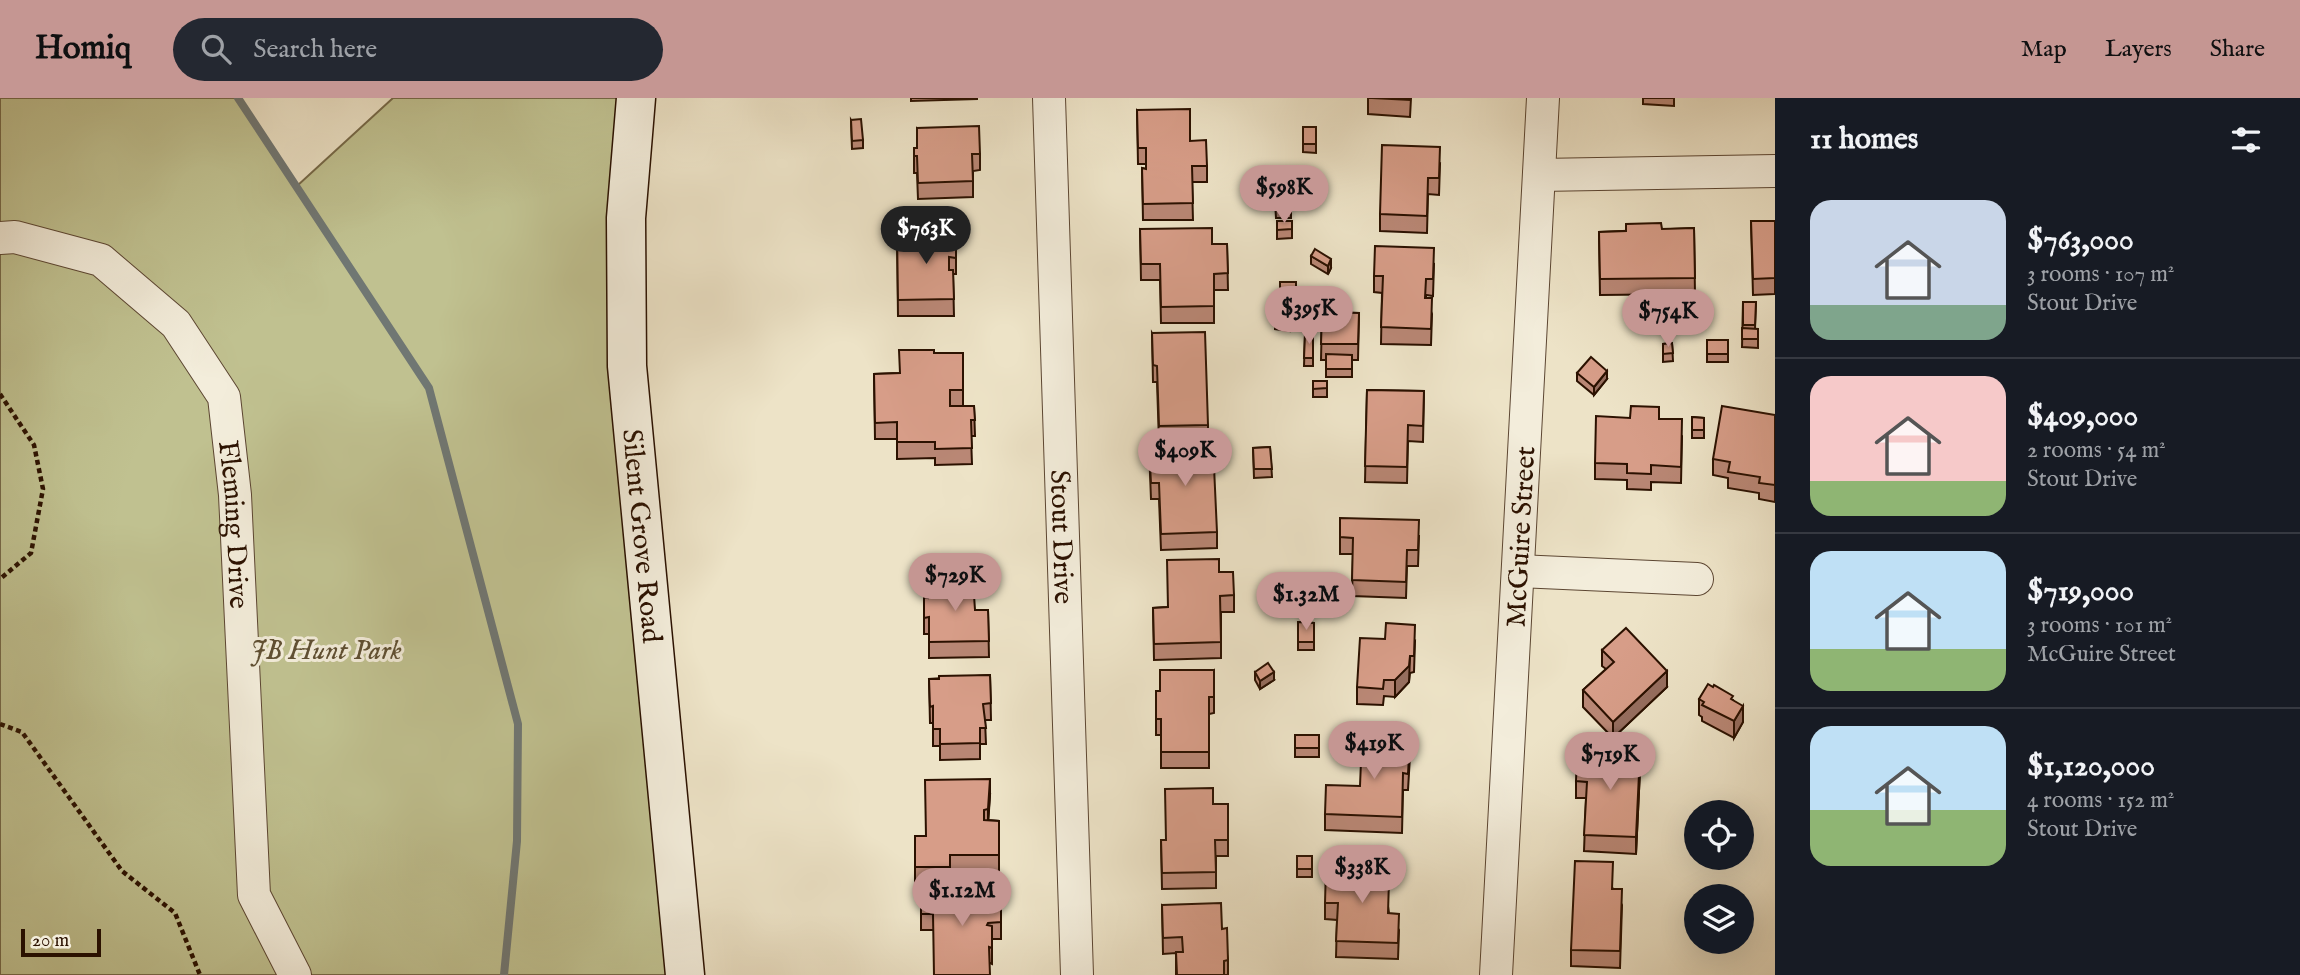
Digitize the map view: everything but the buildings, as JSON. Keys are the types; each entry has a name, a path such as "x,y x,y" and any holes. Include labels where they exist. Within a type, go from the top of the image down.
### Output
{"street":[{"name":"Silent Grove Road","path":"636,98 626,218 626,366 685,975"},
{"name":"Stout Drive","path":"1049,98 1077,975"},
{"name":"McGuire Street","path":"1496,975 1542,98"},
{"path":"1539,175 1775,171"},
{"name":"Fleming Drive","path":"0,238 15,237 101,260 176,324 224,397 235,495 254,895 295,975"},
{"path":"1518,571 1697,579"}],"path":[{"path":"0,394 34,445 43,489 31,553 0,579"},
{"path":"0,724 22,732 122,871 174,913 200,975"}],"green space":[{"name":"JB Hunt Park","path":"0,98 238,98 297,186 393,98 636,98 626,218 685,975 0,975"}],"waterway":[{"path":"238,98 429,388 518,724 517,841 504,975"}]}
